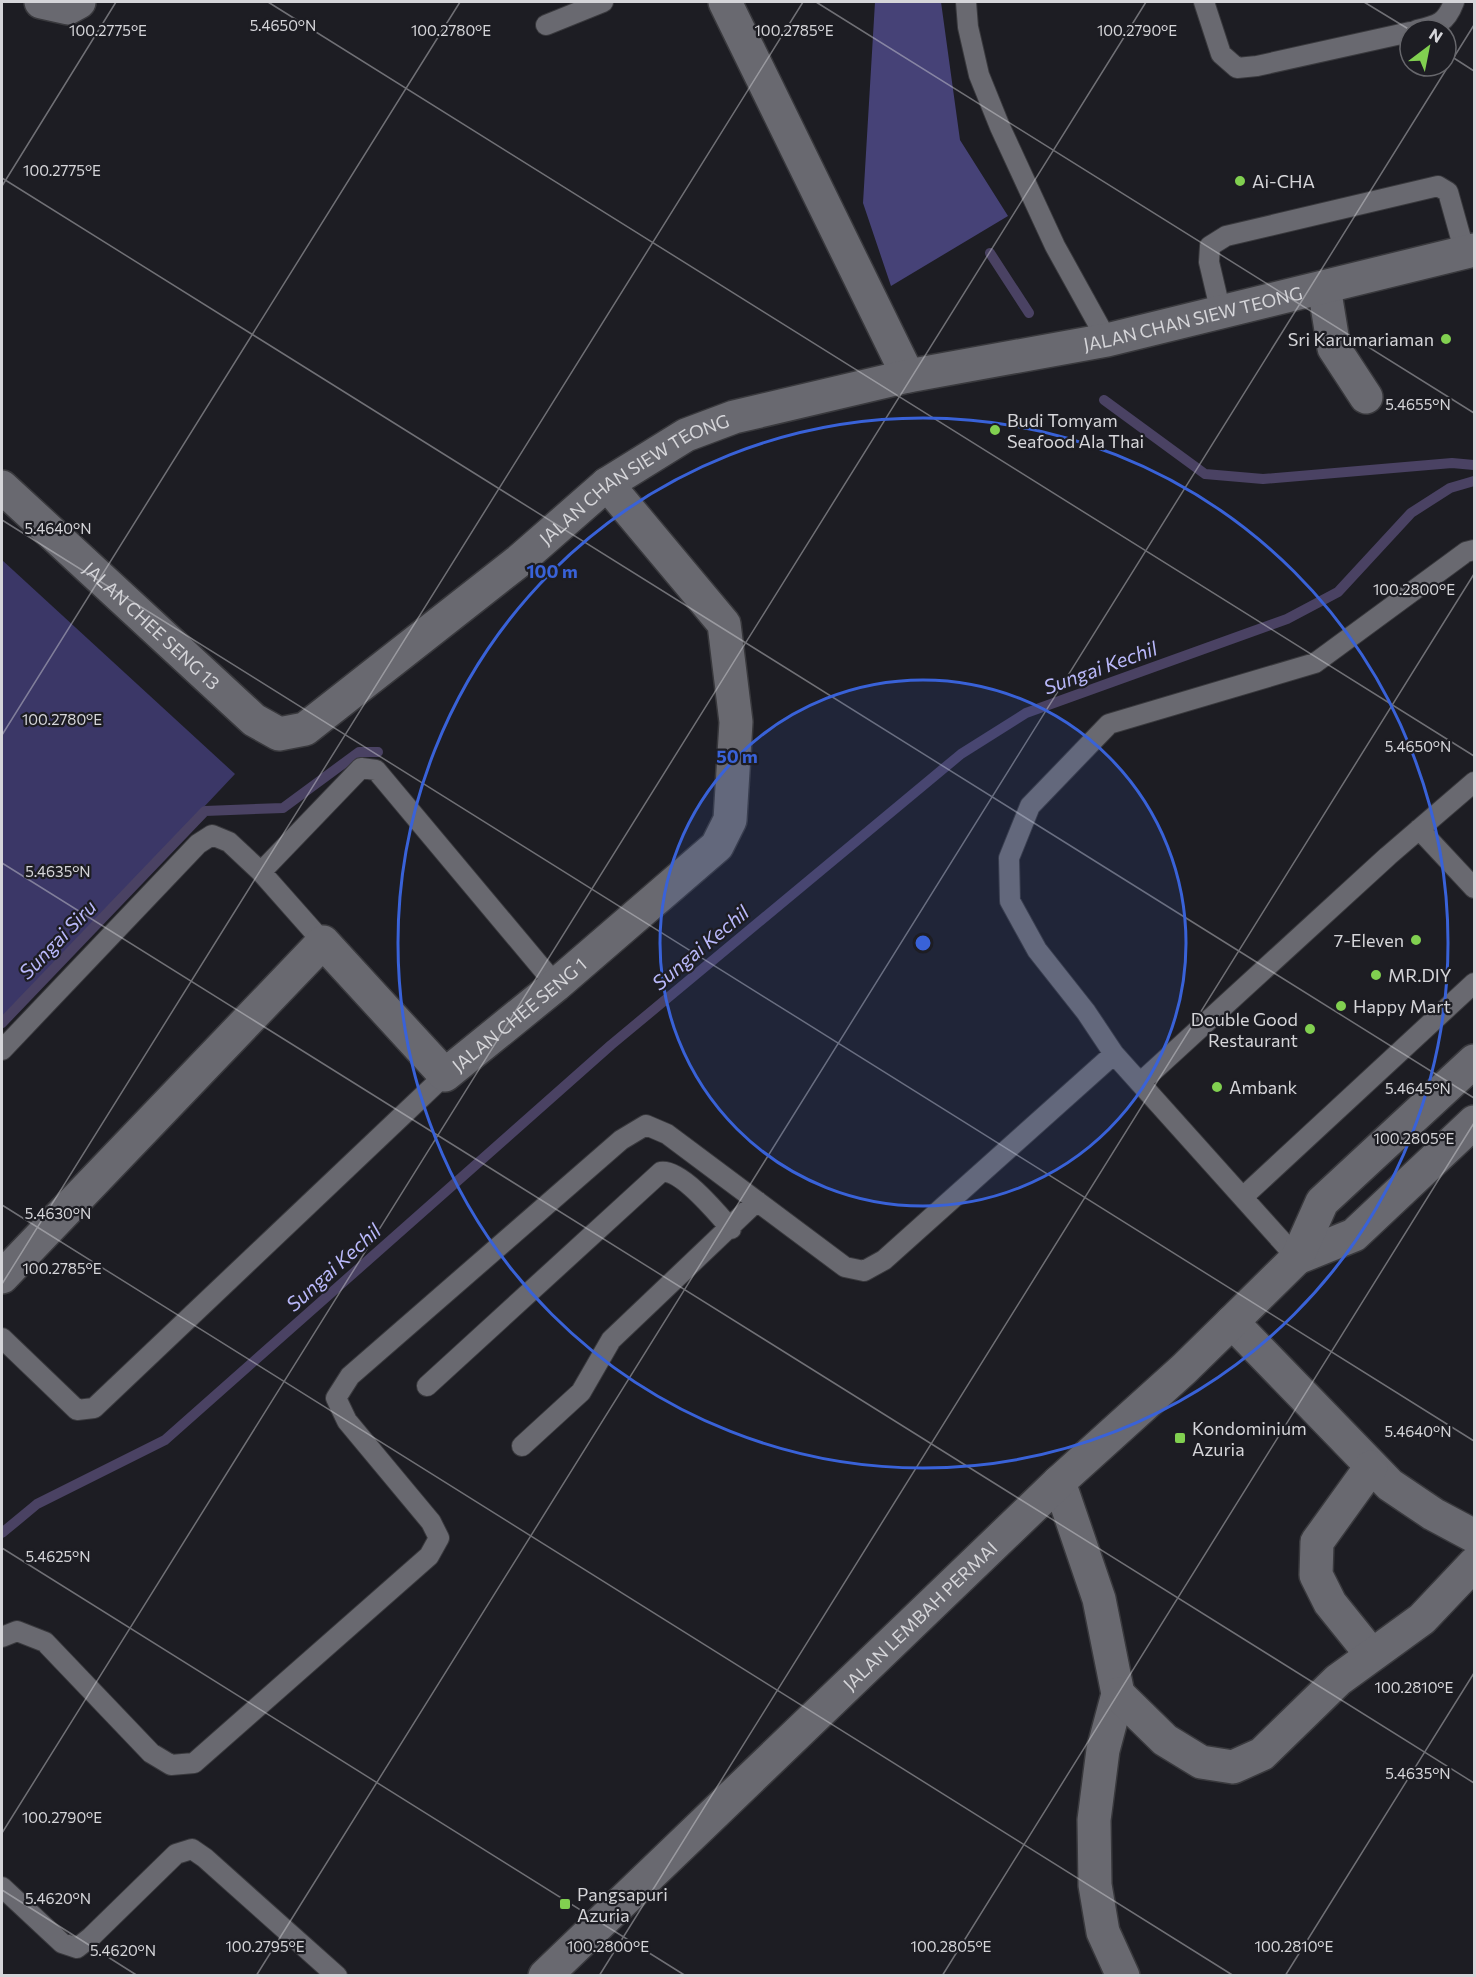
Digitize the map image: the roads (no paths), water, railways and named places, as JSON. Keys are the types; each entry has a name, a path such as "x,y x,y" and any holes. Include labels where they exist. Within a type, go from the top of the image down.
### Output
{"street":[{"path":"41,2 68,8 79,2"},
{"path":"725,2 908,376"},
{"name":"JALAN CHAN SIEW TEONG","path":"279,734 305,729 519,561 608,484 686,435 734,417 908,376 1107,340 1470,252"},
{"path":"1324,287 1334,348 1366,398"},
{"name":"JALAN CHEE SENG 1","path":"323,942 445,1075 556,985 717,846 730,820 736,722 724,624 608,484"},
{"name":"JALAN CHEE SENG 13","path":"2,487 247,714 279,734"},
{"path":"2,1277 323,942"},
{"name":"JALAN LEMBAH PERMAI","path":"545,1976 1059,1482 1184,1370 1297,1258 1322,1202 1474,1060"},
{"name":"JALAN LEMBAH PERMAI","path":"1297,1258 1354,1235 1474,1122"},
{"path":"1232,1322 1390,1485 1433,1514 1474,1536"},
{"path":"1371,1467 1317,1542 1316,1575 1330,1604 1371,1654"},
{"path":"1059,1482 1099,1599 1118,1694 1103,1750 1094,1820 1095,1885 1103,1932 1123,1976"},
{"path":"1118,1694 1166,1740 1201,1762 1233,1767 1262,1754 1338,1680 1422,1619 1474,1564"}],"lane":[{"path":"546,25 603,2"},
{"path":"966,2 968,27 979,75 1000,127 1055,246 1107,340"},
{"path":"1204,2 1221,54 1237,68 1257,66 1398,35"},
{"path":"1446,18 1454,2"},
{"path":"1221,313 1209,262 1210,246 1226,236 1438,186 1448,192 1470,252"},
{"path":"1297,1258 1244,1196 1114,1054 1086,1012 1037,950 1010,901 1010,858 1029,806 1109,724 1315,663 1466,552 1474,550"},
{"path":"261,872 361,768 376,771 556,985"},
{"path":"1140,1083 1419,829 1474,782"},
{"path":"1419,829 1474,888"},
{"path":"2,1050 198,844 212,835 229,842 261,872 323,942"},
{"path":"1244,1196 1474,982"},
{"path":"2,1637 17,1631 45,1642 151,1753 171,1765 194,1763 429,1556 439,1538 431,1522 347,1421 336,1398 350,1376 621,1140 646,1125 668,1134 845,1267 864,1270 884,1260 1114,1054"},
{"path":"2,1338 77,1410 94,1408 445,1075"},
{"path":"427,1386 661,1172 672,1173 685,1182 731,1228"},
{"path":"522,1446 581,1392 611,1340 757,1201"},
{"path":"2,1887 62,1943 77,1948 176,1854 192,1848 337,1976"}],"waterway":[{"name":"Sungai Kechil","path":"990,253 1029,313"},
{"name":"Sungai Kechil","path":"1104,400 1205,474 1263,479 1452,463 1474,465"},
{"name":"Sungai Kechil","path":"2,1533 37,1504 165,1440 611,1045 961,754 1026,713 1287,619 1338,592 1411,513 1450,488 1474,481"},
{"name":"Sungai Siru","path":"2,1023 205,811 283,808 359,752 378,752"}],"place":[{"name":"Ai-CHA","path":"1240,181"},
{"name":"Sri Karumariaman","path":"1446,339"},
{"name":"Budi Tomyam Seafood Ala Thai","path":"995,430"},
{"name":"7-Eleven","path":"1416,940"},
{"name":"MR.DIY","path":"1376,975"},
{"name":"Happy Mart","path":"1341,1006"},
{"name":"Double Good Restaurant","path":"1310,1029"},
{"name":"Ambank","path":"1217,1087"},
{"name":"Kondominium Azuria","path":"1180,1438"},
{"name":"Pangsapuri Azuria","path":"565,1904"}]}
